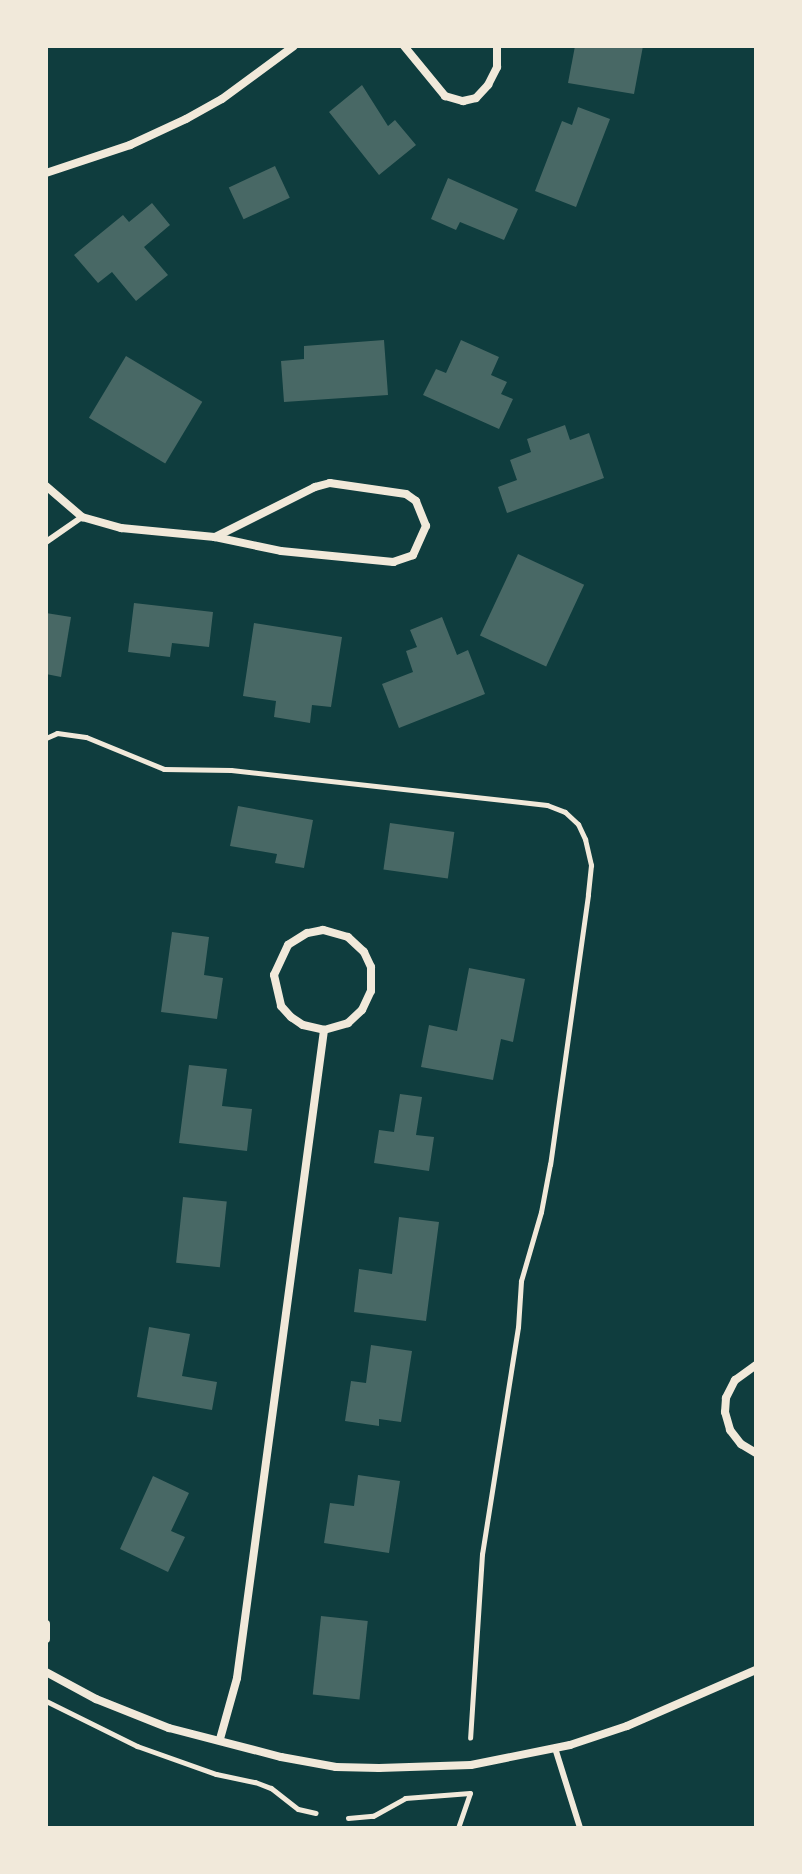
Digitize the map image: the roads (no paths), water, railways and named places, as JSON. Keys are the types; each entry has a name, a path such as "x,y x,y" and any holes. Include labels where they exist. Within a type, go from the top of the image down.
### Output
{"street":[{"path":"46,173 130,145 186,119 241,86 294,46"},
{"path":"404,46 445,96 463,101 476,98 488,85 497,67 497,46"},
{"path":"46,486 82,517 121,528 215,537 281,551 393,562 413,555 426,526 416,501 406,494 330,483 315,487 215,537"},
{"path":"323,930 348,937 364,952 371,967 371,991 362,1010 348,1023 324,1030 303,1025 281,1006 274,975 288,945 307,933 323,930"},
{"path":"220,1739 237,1678 324,1030"},
{"path":"756,1365 735,1380 726,1398 725,1412 730,1430 741,1444 756,1453"},
{"path":"46,1624 46,1639"},
{"path":"46,1672 130,1714 169,1728 281,1757 336,1767 471,1765 555,1748 627,1726 756,1670"}],"lane":[{"path":"46,542 82,517"},
{"path":"555,1748 580,1828"}]}
